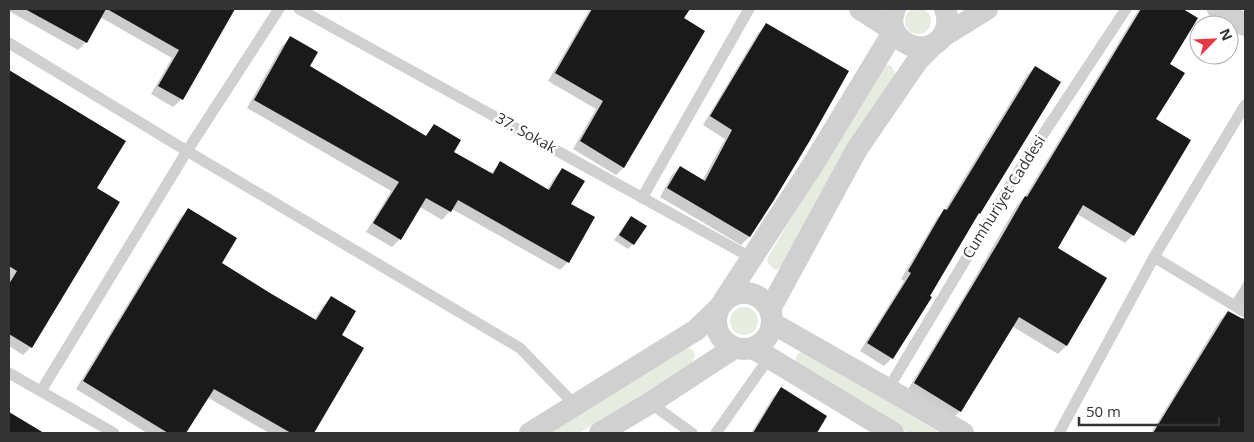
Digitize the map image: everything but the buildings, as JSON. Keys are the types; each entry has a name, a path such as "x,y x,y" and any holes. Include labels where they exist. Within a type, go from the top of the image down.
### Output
{"street":[{"path":"860,9 894,20"},
{"path":"771,316 857,149 918,60 938,41 946,29 948,21 945,9"},
{"path":"894,20 899,39 916,48 926,47 987,9"},
{"path":"1218,9 1245,25"},
{"path":"894,20 812,166 721,305 716,318 716,327 726,343 752,352 894,433"},
{"path":"530,433 696,330 731,296 739,293 749,293 765,302 771,316 772,328 768,337 752,352 650,403 600,433"},
{"path":"771,316 963,433"}],"lane":[{"path":"41,391 187,151 279,9"},
{"name":"37. Sokak","path":"300,9 752,258"},
{"path":"642,198 750,9"},
{"name":"Cumhuriyet Caddesi","path":"888,389 1017,174 1126,9"},
{"path":"9,43 187,151 520,348 575,405"},
{"path":"1059,433 1154,257 1245,105"},
{"path":"1154,257 1245,312"},
{"path":"716,433 752,352"},
{"path":"9,373 114,433"},
{"path":"650,403 692,433"}],"shaded area":[{"path":"918,8 927,12 931,21 927,30 918,34 909,30 905,21 909,12"},
{"path":"885,65 890,65 894,70 895,76 781,267 776,270 772,268 767,261 768,257"},
{"path":"744,307 754,311 758,321 754,331 744,335 734,331 730,321 734,311"},
{"path":"688,348 694,351 695,355 691,365 579,433 549,433"},
{"path":"802,352 806,352 940,433 908,433 799,369 796,357"}]}
